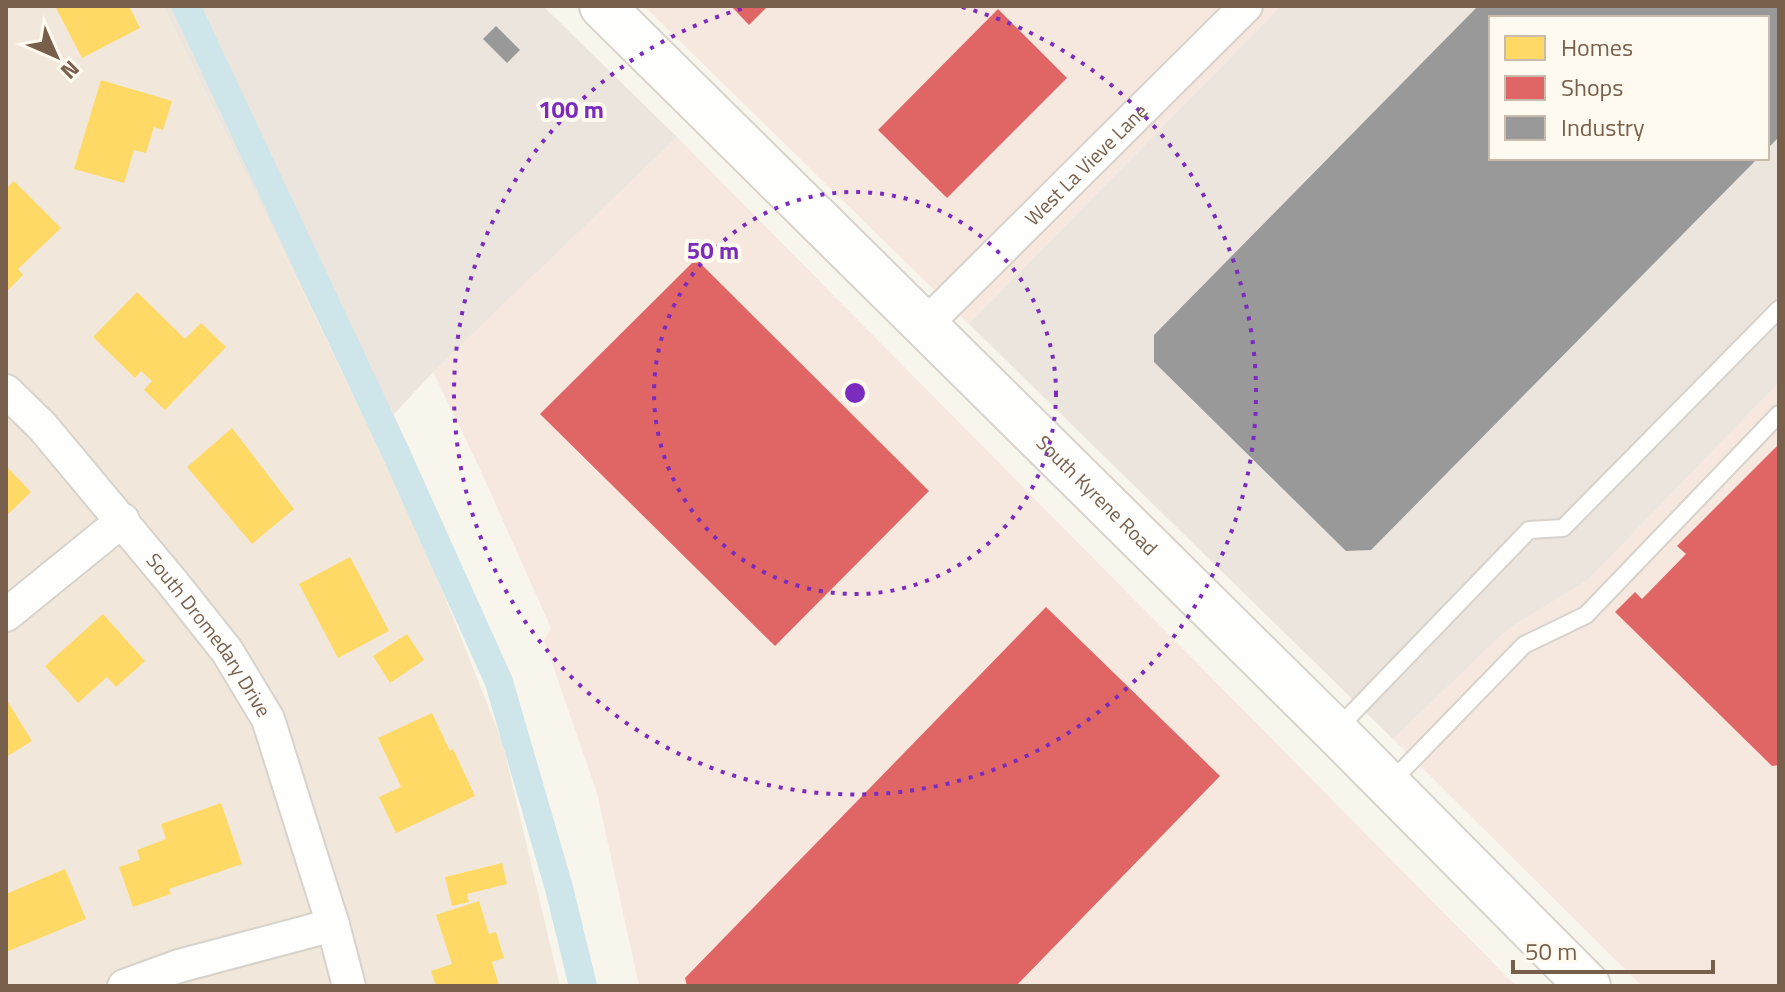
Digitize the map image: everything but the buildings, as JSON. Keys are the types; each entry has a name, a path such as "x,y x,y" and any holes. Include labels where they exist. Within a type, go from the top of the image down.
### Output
{"main road":[{"name":"South Kyrene Road","path":"602,6 926,324 1588,986"}],"street":[{"name":"West La Vieve Lane","path":"926,324 1246,6"},
{"name":"South Dromedary Drive","path":"6,391 42,426 123,520 227,651 268,719 349,986"},
{"path":"6,615 123,520"},
{"path":"124,986 179,966 333,925"}],"lane":[{"path":"1335,731 1529,530 1563,528 1779,309"},
{"path":"1388,784 1524,645 1586,615 1779,414"}],"shaded area":[{"path":"6,6 163,6 413,517 502,741 560,986 6,986"},
{"path":"163,6 543,6 677,137 433,372 374,436"},
{"path":"644,6 1281,6 969,324"},
{"path":"1281,6 1779,6 1779,382 1588,580 1509,628 1393,739 969,324"},
{"path":"677,137 1516,986 639,986 597,793 544,640 551,628 433,372"},
{"path":"1779,382 1779,986 1642,986 1393,739 1509,628 1588,580"}],"waterway":[{"path":"186,6 395,451 499,682 559,888 583,986"}]}
